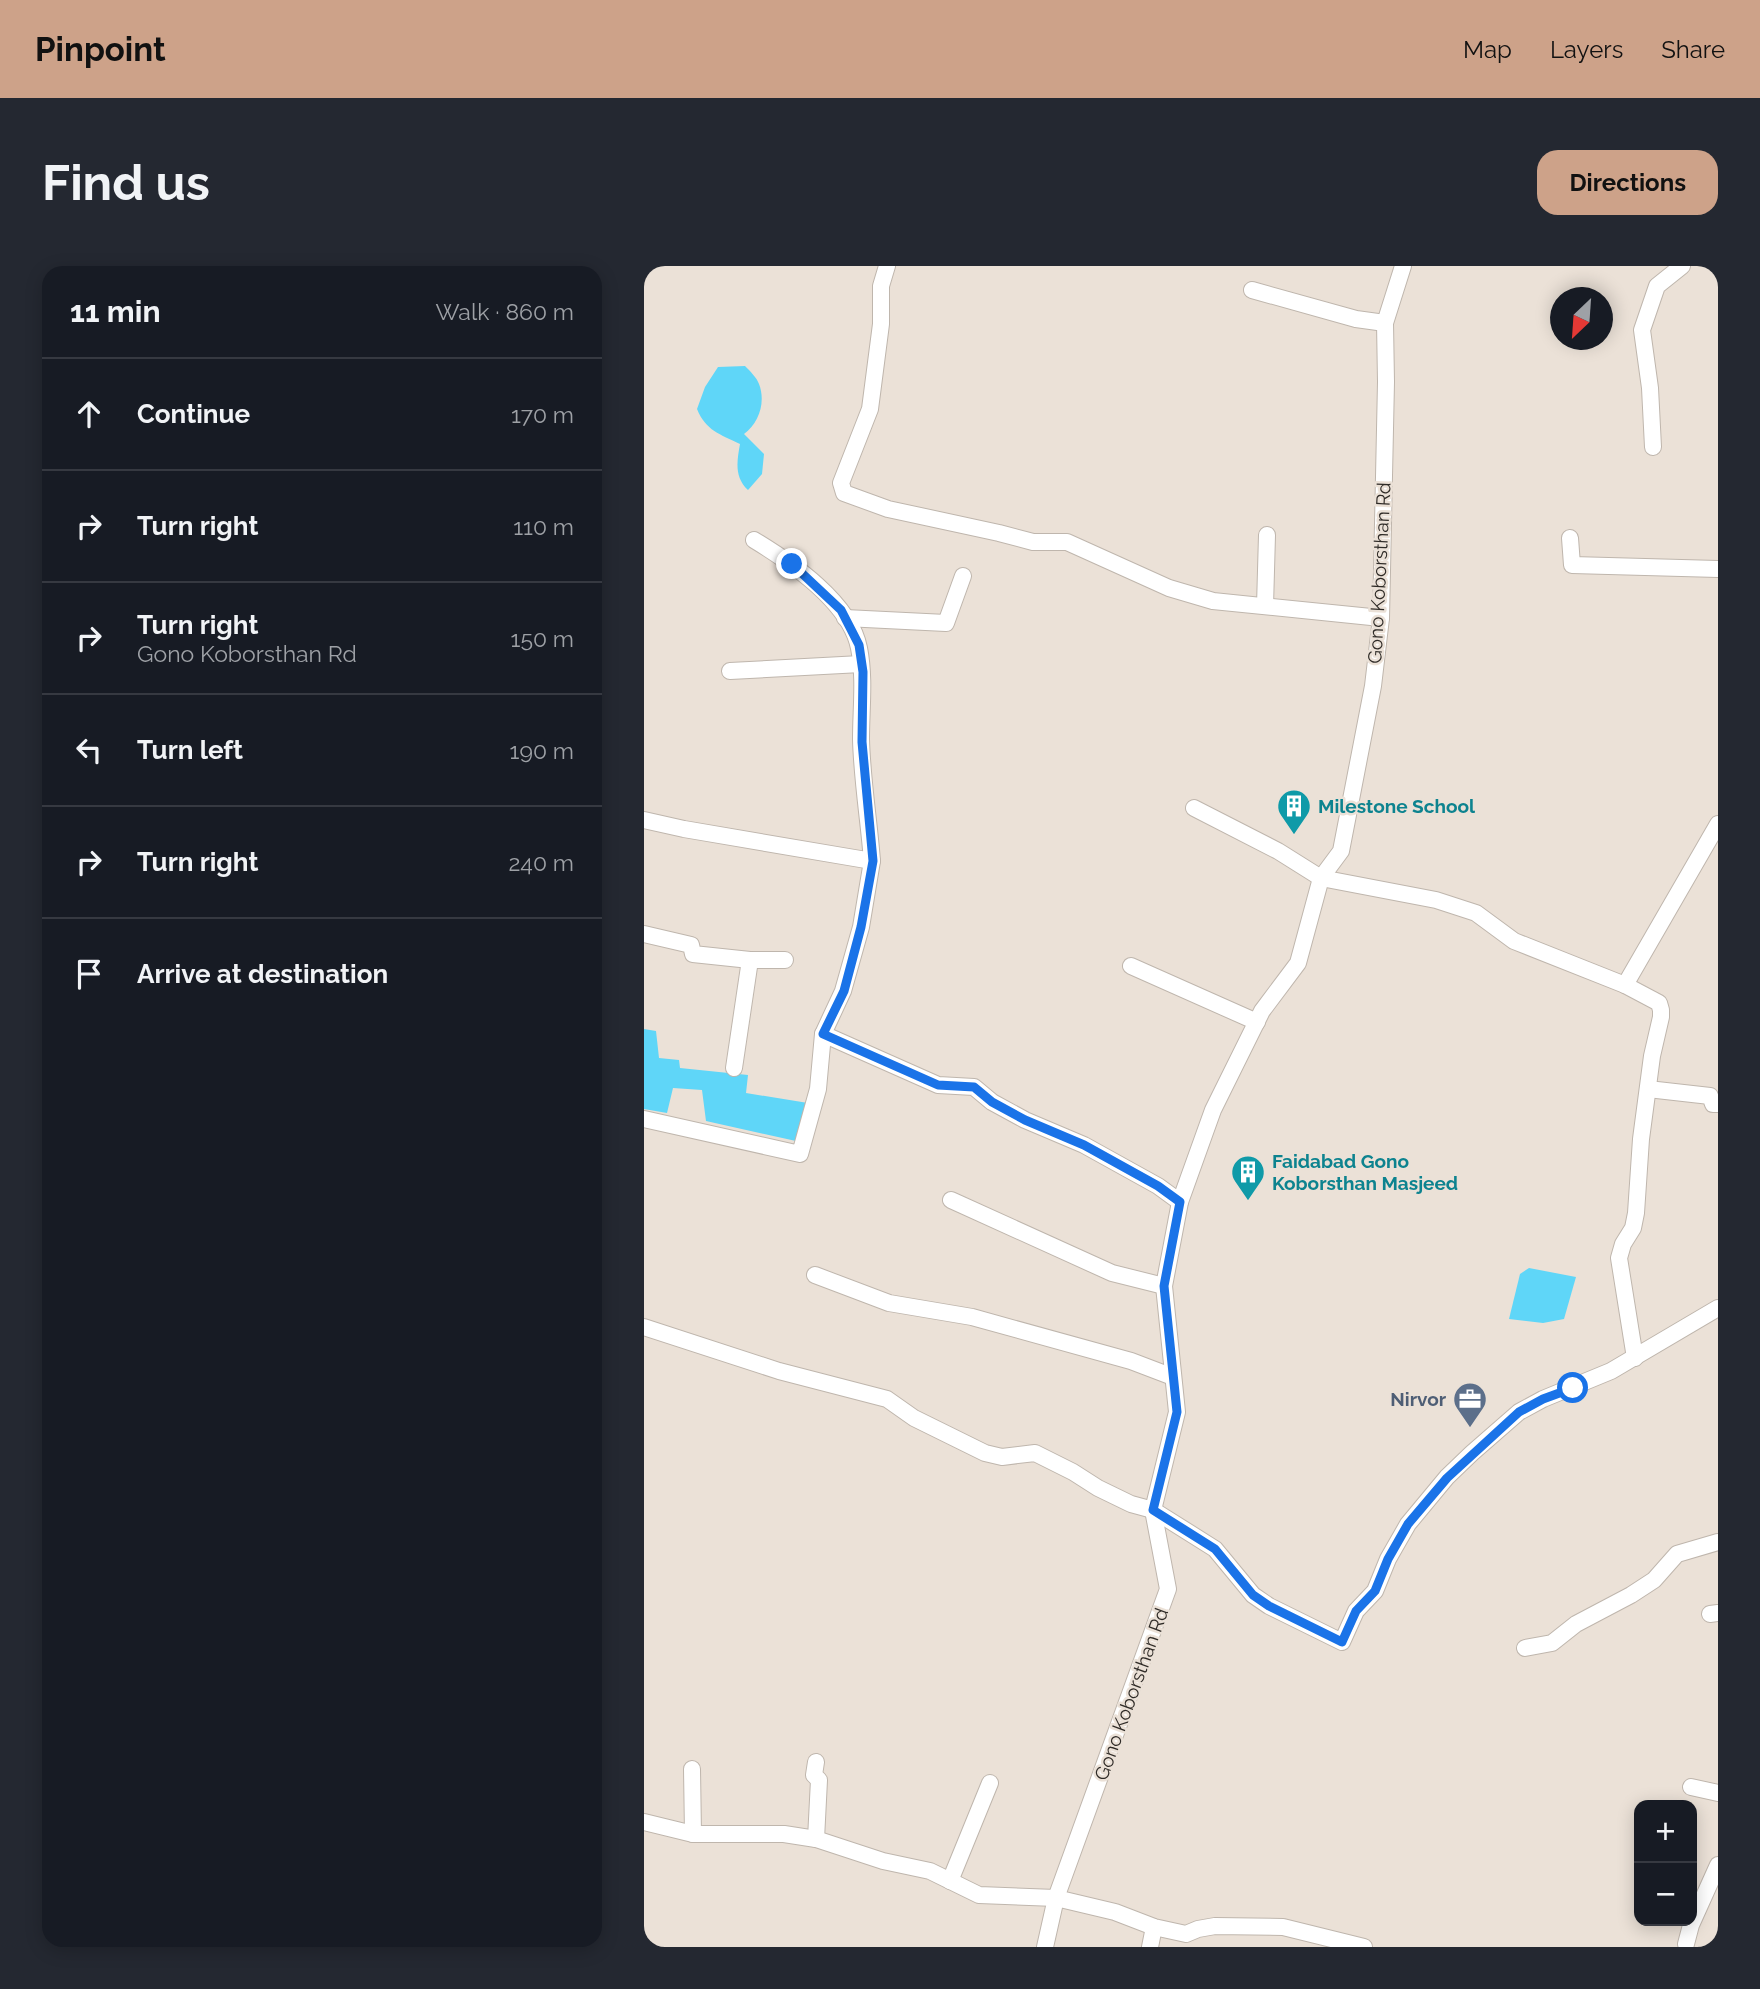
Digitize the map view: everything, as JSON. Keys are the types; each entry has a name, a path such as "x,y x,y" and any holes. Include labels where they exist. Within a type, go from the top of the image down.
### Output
{"street":[{"path":"887,266 881,286 881,324 870,410 841,483 844,493 888,509 1032,542 1067,542 1169,587 1213,601 1381,618"},
{"name":"Gono Koborsthan Rd","path":"1045,1947 1056,1898 1168,1589 1153,1510 1177,1412 1164,1286 1180,1202 1213,1110 1262,1011 1298,963 1321,878 1340,851 1373,686 1381,618 1385,323 1403,266"},
{"path":"1653,447 1650,388 1642,330 1657,286 1682,266"},
{"path":"1252,290 1356,319 1385,323"},
{"path":"1265,607 1267,535"},
{"path":"1570,538 1572,565 1718,569"},
{"path":"644,1119 800,1154 818,1089 823,1034 844,991 861,927 873,861 862,742 859,645 841,610 792,564 754,540"},
{"path":"845,618 946,623 963,576"},
{"path":"730,671 861,664"},
{"path":"1194,808 1266,845 1321,878 1436,900 1476,913 1514,941 1625,985 1658,1003 1661,1010 1641,1139 1636,1213 1633,1228 1623,1244 1619,1258 1635,1358"},
{"path":"644,820 873,861"},
{"path":"1625,985 1718,824"},
{"path":"644,934 691,945 693,954 750,960 785,960"},
{"path":"734,1068 750,960"},
{"path":"1131,966 1257,1022"},
{"path":"823,1034 938,1085 974,1087 992,1102 1025,1120 1084,1145 1158,1186 1180,1202"},
{"path":"1648,1089 1710,1096 1713,1104 1718,1104"},
{"path":"951,1200 1112,1273 1164,1286"},
{"path":"815,1275 889,1303 972,1317 1131,1362 1173,1377"},
{"path":"644,1327 779,1371 887,1399 914,1418 985,1453 1002,1457 1035,1453 1131,1504 1153,1510 1215,1549 1253,1595 1290,1618 1342,1642 1356,1611 1375,1591 1388,1559 1408,1524 1464,1461 1519,1412 1543,1399 1611,1371 1718,1308"},
{"path":"1525,1648 1552,1643 1576,1624 1631,1595 1654,1580 1677,1554 1718,1542"},
{"path":"816,1762 814,1775 819,1780 816,1839"},
{"path":"692,1769 693,1834"},
{"path":"950,1881 990,1783"},
{"path":"1691,1787 1718,1793"},
{"path":"644,1822 693,1834 784,1834 816,1839 883,1861 930,1871 979,1895 1056,1898 1115,1912 1154,1927 1186,1934 1215,1926 1283,1927 1364,1947"},
{"path":"1686,1944 1691,1925 1718,1865"},
{"path":"1150,1947 1154,1927"}],"water":[{"path":"745,366 758,382 762,398 760,412 754,424 744,434 764,454 762,474 748,490 740,480 740,444 709,427 697,409 705,387 718,367"},
{"path":"644,1029 656,1031 659,1058 679,1060 680,1068 748,1075 746,1093 808,1103 796,1141 706,1121 702,1090 673,1088 667,1113 644,1109"},
{"path":"1529,1268 1576,1277 1564,1319 1543,1323 1509,1319 1520,1274"}],"place":[{"name":"Milestone School","path":"1294,836"},
{"name":"Faidabad Gono Koborsthan Masjeed","path":"1248,1202"},
{"name":"Nirvor","path":"1470,1429"}],"route":[{"path":"792,564 841,610 859,645 863,672 862,742 873,861 861,927 844,991 823,1034 938,1085 974,1087 992,1102 1025,1120 1084,1145 1158,1186 1180,1202 1164,1286 1177,1412 1153,1510 1215,1549 1253,1595 1290,1618 1342,1642 1356,1611 1375,1591 1388,1559 1408,1524 1447,1478 1519,1412 1543,1399 1573,1388"}]}
